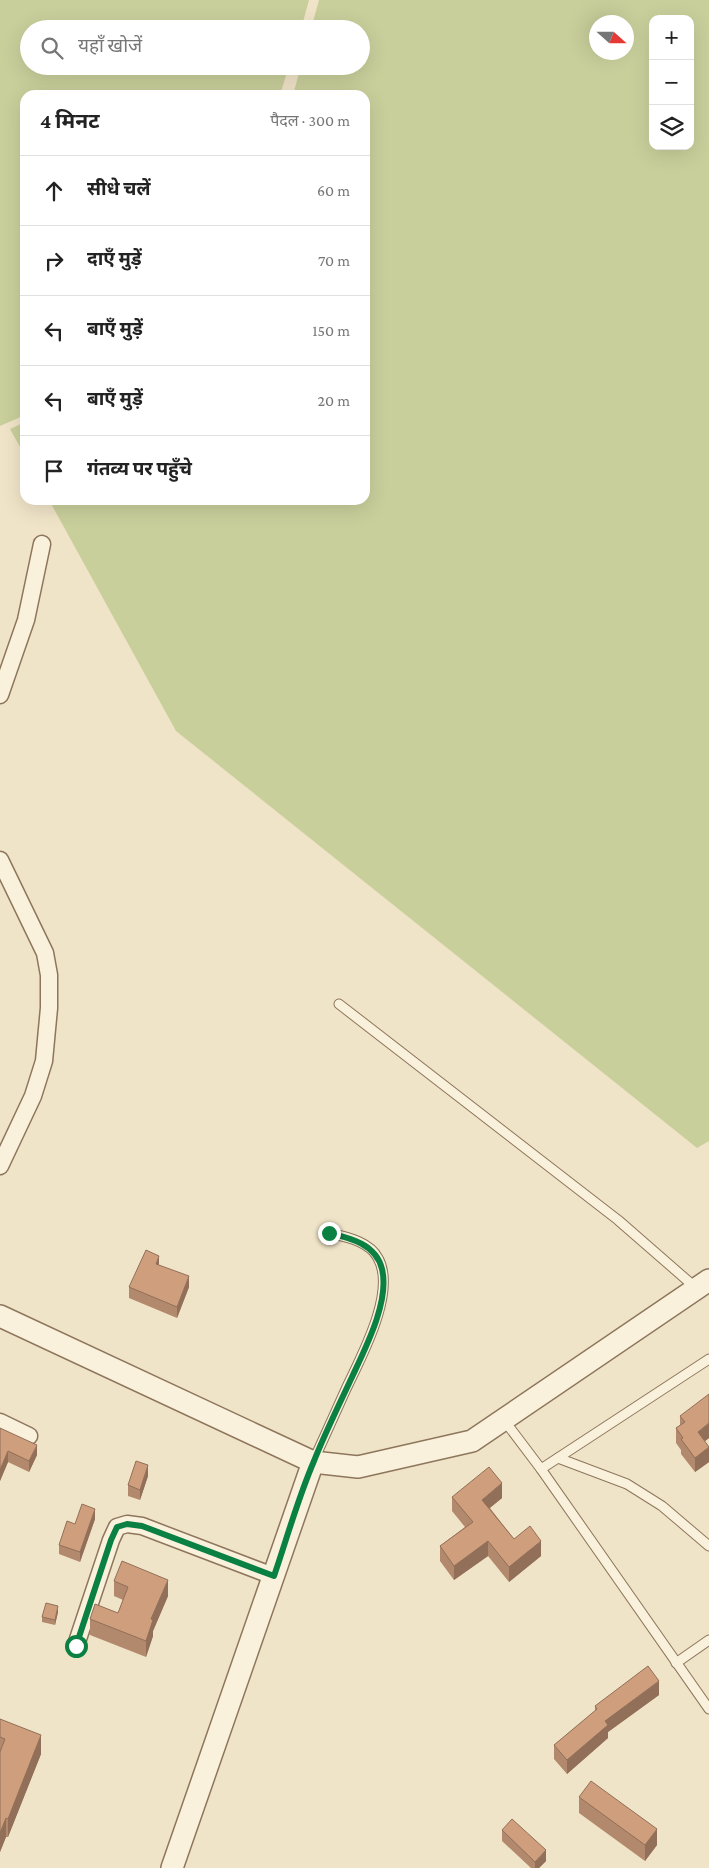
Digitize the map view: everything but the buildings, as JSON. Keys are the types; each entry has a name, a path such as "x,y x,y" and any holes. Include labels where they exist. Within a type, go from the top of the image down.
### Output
{"street":[{"path":"0,695 26,620 42,544"},
{"path":"0,860 45,953 49,975 49,1008 44,1061 33,1096 0,1166"},
{"path":"0,1316 313,1462 358,1467 472,1441 703,1284"},
{"path":"0,1422 28,1436"},
{"path":"172,1868 313,1462"},
{"path":"76,1646 117,1527 127,1524 142,1526 274,1576"}],"lane":[{"path":"339,1004 703,1284"},
{"path":"313,1462 374,1329 383,1285 383,1270 378,1257 368,1247 354,1239 329,1233"},
{"path":"541,1469 709,1359"},
{"path":"504,1420 541,1469 709,1709"},
{"path":"558,1458 627,1484 662,1506 709,1546"},
{"path":"676,1663 709,1640"}],"green space":[{"path":"0,0 309,0 303,20 20,20 20,75 286,75 282,90 20,90 20,417 0,426"},
{"path":"319,0 709,0 709,1141 697,1148 176,731 52,505 370,505 370,90 294,90 299,75 370,75 370,20 313,20"},
{"path":"20,424 20,447 10,429"}],"route":[{"path":"76,1646 117,1527 127,1524 142,1526 274,1576 313,1462 374,1329 381,1303 383,1270 378,1257 368,1247 354,1239 329,1233"}]}
